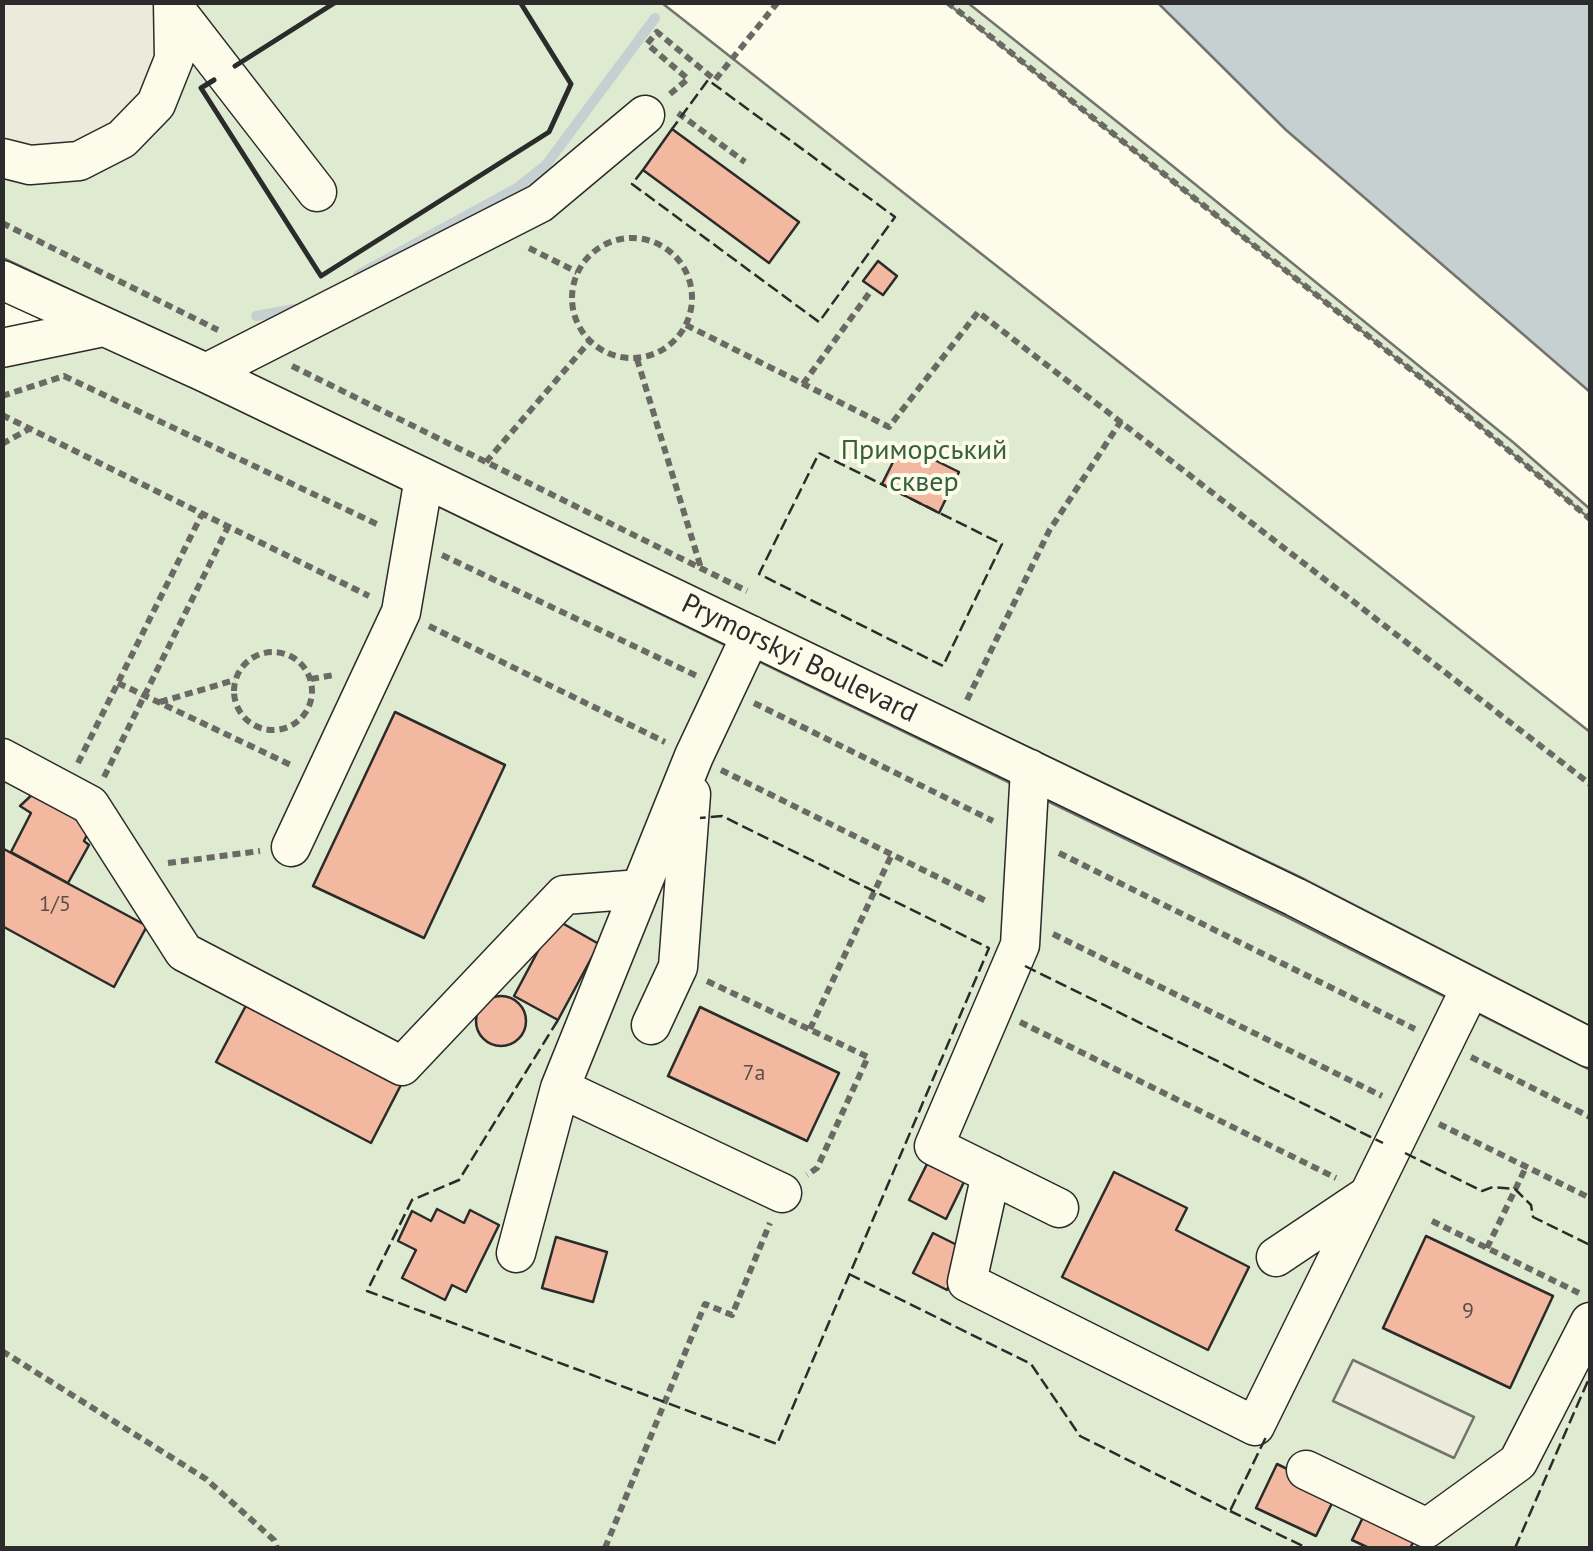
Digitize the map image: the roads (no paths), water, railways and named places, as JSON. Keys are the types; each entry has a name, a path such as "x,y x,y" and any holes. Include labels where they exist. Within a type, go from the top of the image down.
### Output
{"street":[{"path":"2,158 30,165 79,161 122,140 156,104 174,59 174,6"},
{"path":"174,6 316,192"},
{"path":"206,373 540,203 658,112"},
{"name":"Prymorskyi Boulevard","path":"2,280 206,373 1030,769 1590,1048"},
{"path":"2,348 104,327"},
{"path":"291,847 401,612 424,478"},
{"path":"516,1253 560,1088 694,756 750,636"},
{"path":"651,1025 678,967 694,756"},
{"path":"2,758 77,798 130,868 184,952 402,1066 564,895 640,890"},
{"path":"1030,769 1020,945 934,1146 1059,1208"},
{"path":"991,1174 967,1282 1255,1426 1470,986"},
{"path":"560,1088 782,1193"},
{"path":"1276,1257 1368,1194"},
{"path":"1306,1470 1427,1528 1518,1462 1590,1322"}],"waterway":[{"path":"358,275 517,188 546,165 655,18"},
{"path":"256,316 294,309"}],"park label":[{"name":"Приморський сквер","path":"924,467"}]}
